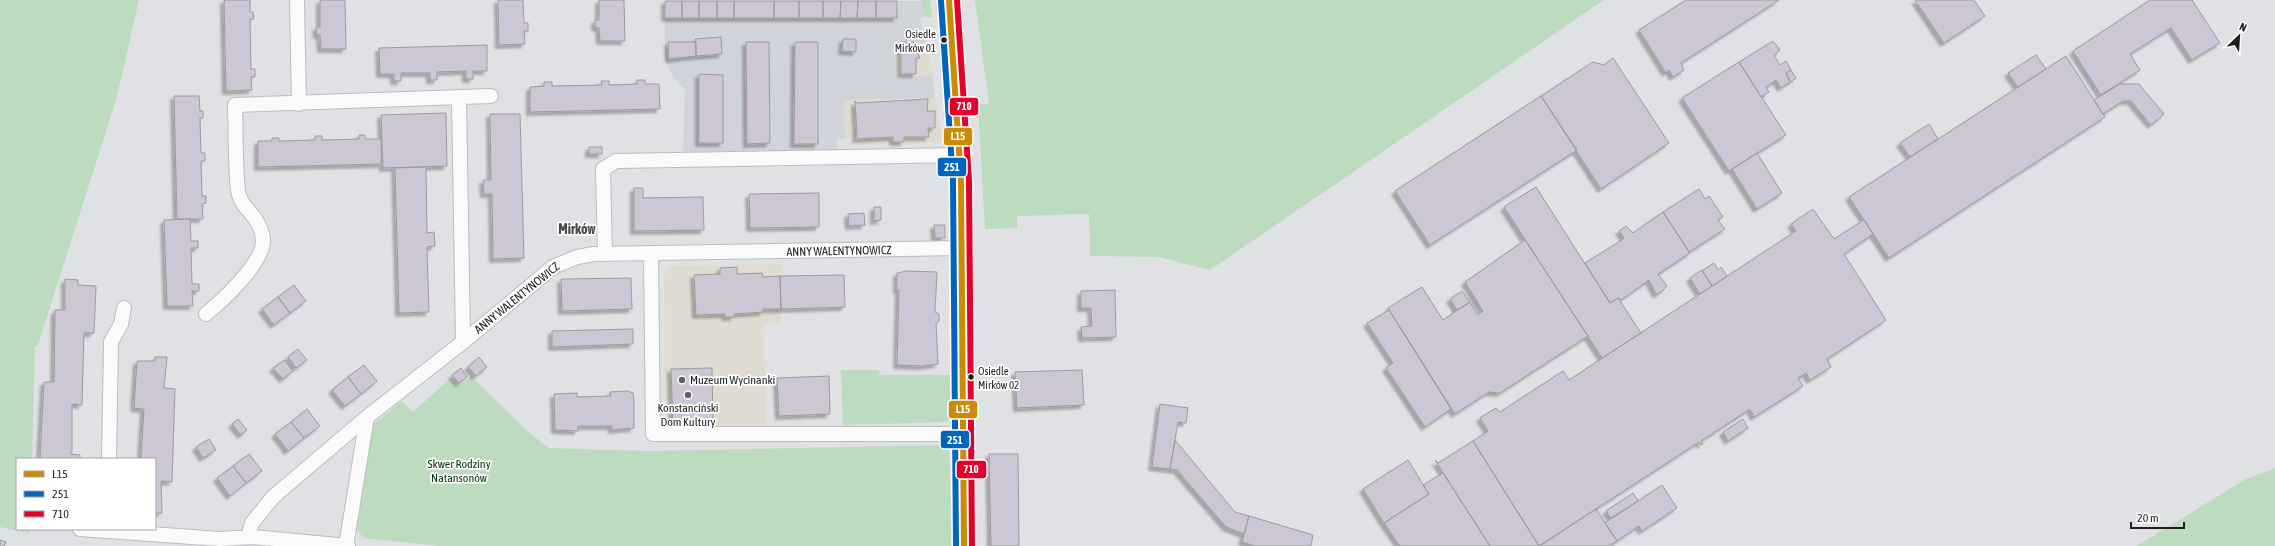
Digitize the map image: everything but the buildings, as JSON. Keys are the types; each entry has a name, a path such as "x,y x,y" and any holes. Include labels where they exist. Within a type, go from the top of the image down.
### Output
{"street":[{"path":"297,0 299,104"},
{"path":"949,0 960,155 963,248 964,546"},
{"path":"206,314 224,300 259,255 263,242 257,222 243,205 238,191 235,105 299,104 491,96"},
{"path":"459,97 463,342"},
{"path":"605,254 603,170 616,161 960,155"},
{"name":"ANNY WALENTYNOWICZ","path":"248,537 252,523 273,497 368,417 463,342 552,267 577,257 605,254 963,248"},
{"path":"651,254 653,434 964,434"},
{"path":"109,458 111,342 121,324 124,308"},
{"path":"107,530 220,538 248,537 347,546 368,417"}],"shaded area":[{"path":"665,1 922,1 925,17 920,18 925,42 894,43 895,77 933,76 935,98 844,100 845,139 837,139 837,151 683,152 685,90 673,77 665,59"},
{"path":"925,42 933,76 895,77 894,43"},
{"path":"935,98 943,137 938,143 858,145 851,139 845,139 844,100"},
{"path":"781,264 781,324 763,323 767,427 669,429 665,422 664,275 667,269 670,266"}],"green space":[{"path":"0,0 139,0 116,100 38,345 35,347 32,458 16,458 16,530 30,530 30,533 0,527"},
{"path":"922,0 930,0 932,17 925,17"},
{"path":"975,0 1604,0 1210,270 1159,257 1090,256 1089,214 1017,216 1017,228 985,229 978,104 989,104"},
{"path":"841,370 879,370 880,375 950,375 950,417 947,422 843,425"},
{"name":"Skwer Rodziny Natansonów","path":"471,376 528,432 549,448 648,451 949,445 952,546 440,546 364,538 354,527 373,425 401,401 413,412 450,379 459,386"},
{"path":"2275,468 2275,546 2137,546 2244,480"}],"transit line":[{"name":"L15","path":"949,0 961,181 964,546"},
{"name":"710","path":"957,0 969,181 972,546"},
{"name":"251","path":"941,1 953,181 956,546"}],"place":[{"name":"Osiedle Mirków 01","path":"944,40"},
{"name":"Osiedle Mirków 02","path":"971,377"},
{"name":"Muzeum Wycinanki","path":"682,380"},
{"name":"Konstanciński Dom Kultury","path":"688,395"}],"district":[{"name":"Mirków","path":"577,229"}]}
